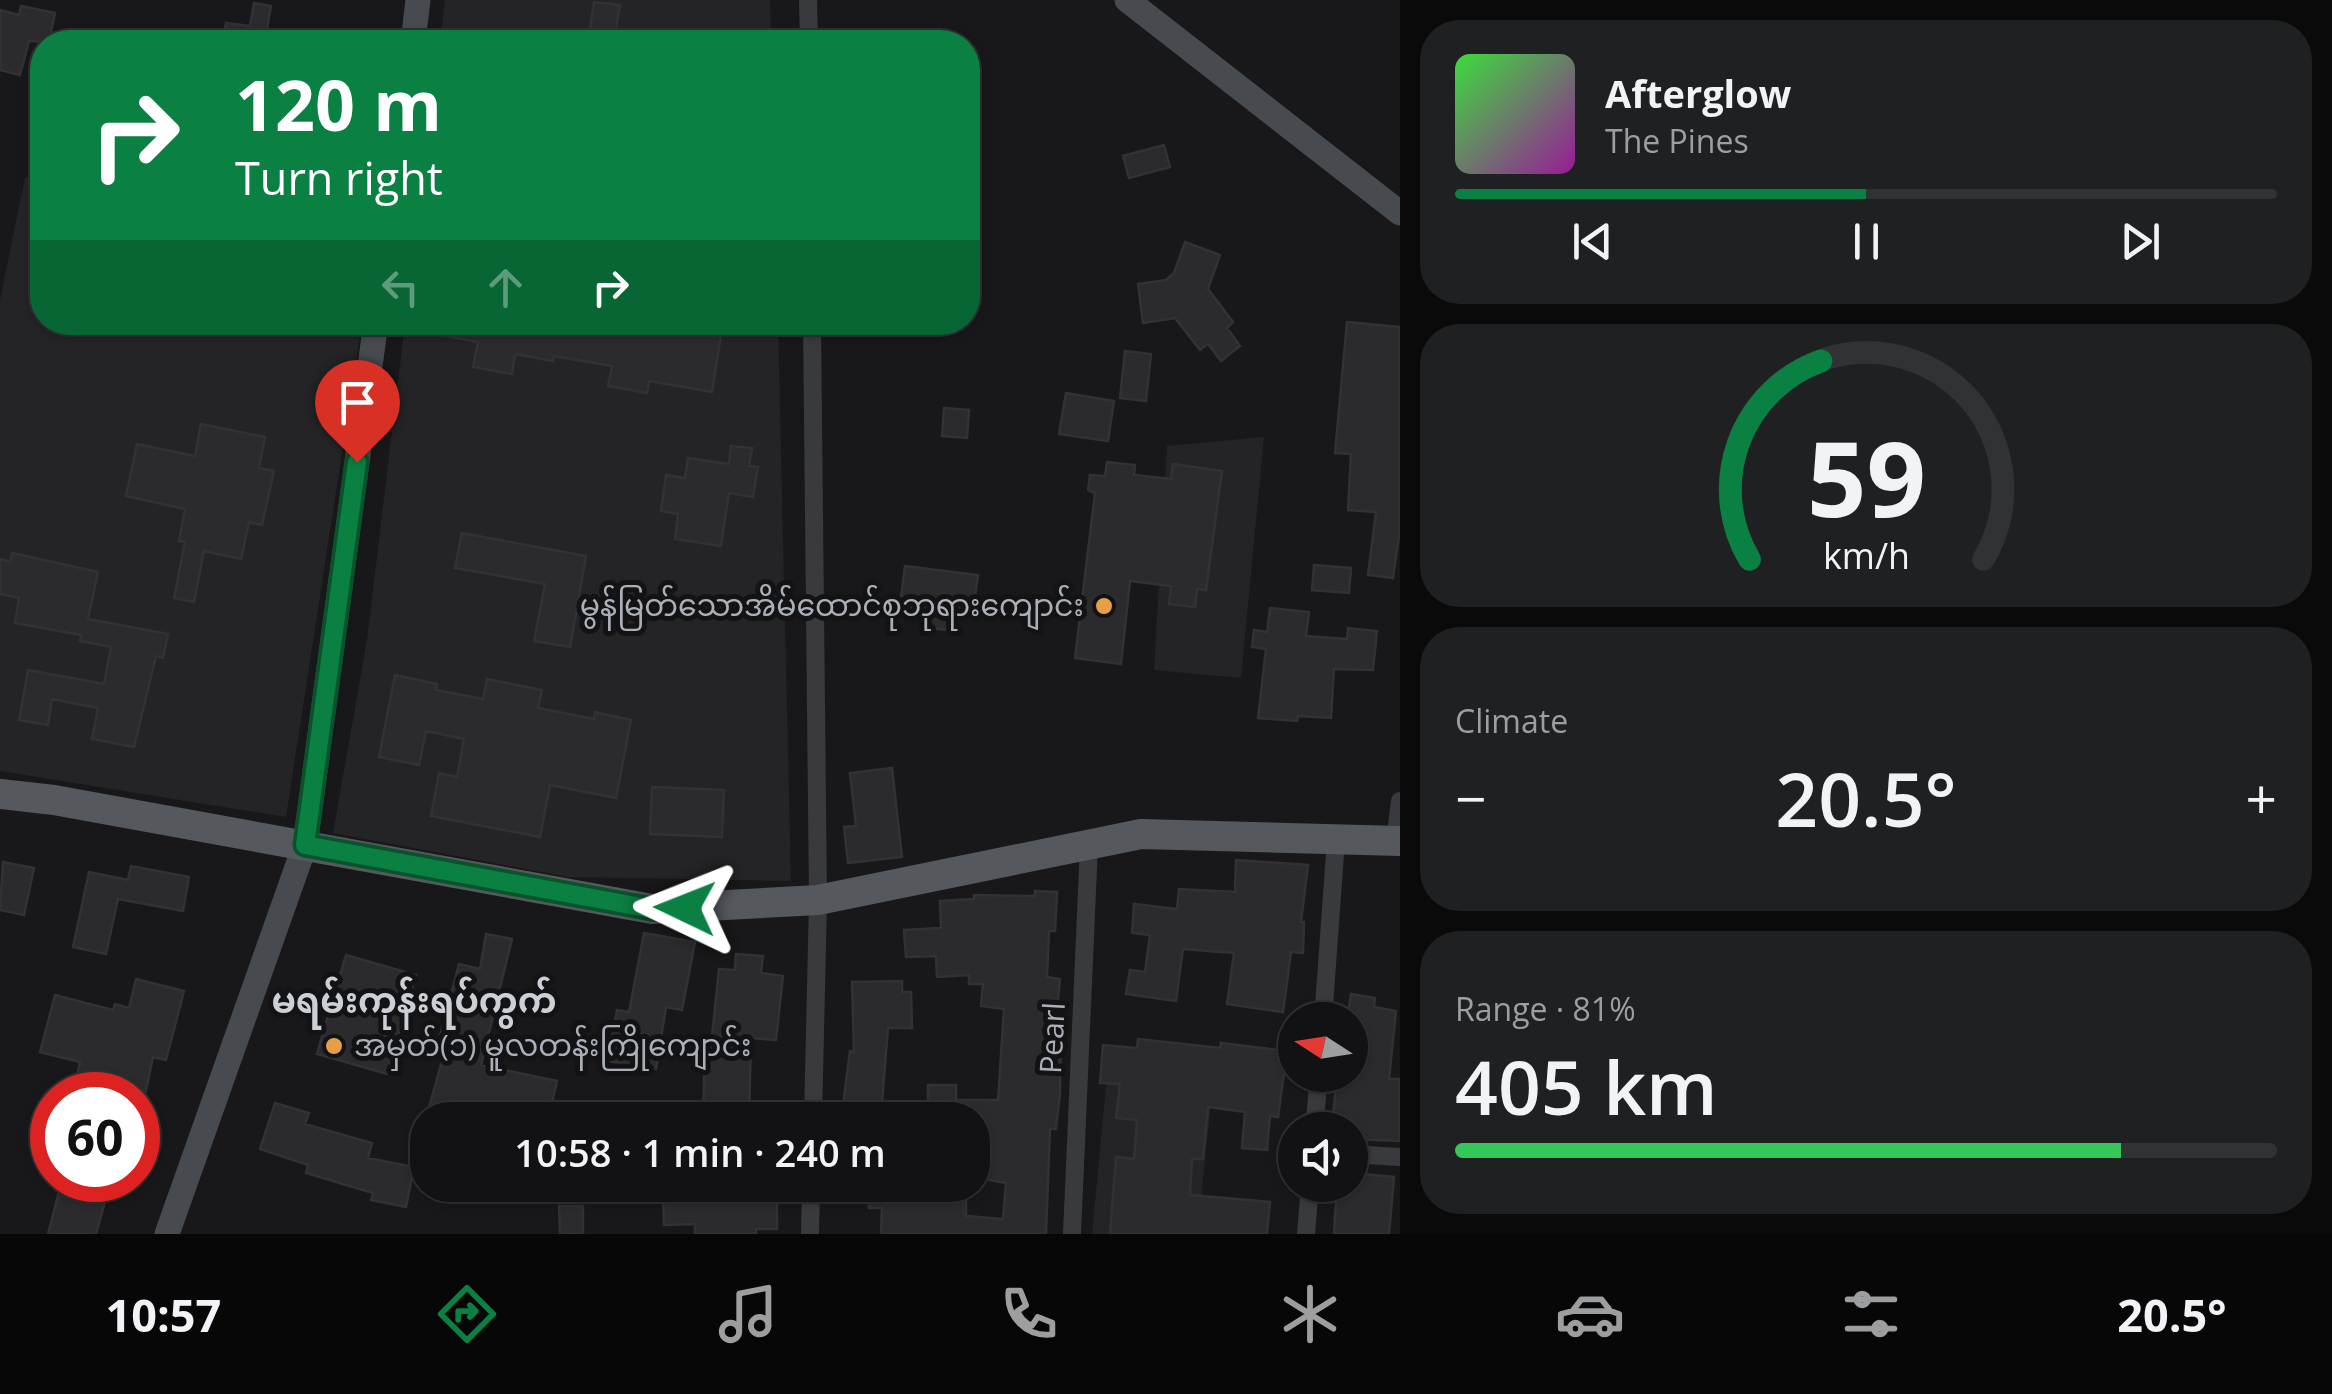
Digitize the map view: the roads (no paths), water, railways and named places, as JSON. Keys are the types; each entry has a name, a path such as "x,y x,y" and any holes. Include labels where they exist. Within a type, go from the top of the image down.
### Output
{"main road":[{"path":"0,794 54,800 652,909 818,900 1141,834 1397,841"}],"street":[{"path":"414,30 418,0"},
{"path":"808,0 809,30"},
{"path":"1127,0 1400,213"},
{"path":"168,1234 305,845 374,335"},
{"path":"812,335 818,900 813,1102"},
{"path":"1397,841 1400,800"},
{"path":"1324,1002 1336,840"},
{"name":"Pearl","path":"1072,1234 1089,845"},
{"path":"1368,1155 1400,1156"},
{"path":"810,1234 811,1202"},
{"path":"1306,1234 1309,1202"}],"place":[{"name":"မွန်မြတ်သောအိမ်ထောင်စုဘုရားကျောင်း","path":"1104,606"},
{"name":"အမှတ်(၁) မူလတန်းကြိုကျောင်း","path":"334,1046"}],"district":[{"name":"မရမ်းကုန်းရပ်ကွက်","path":"414,1001"}]}
